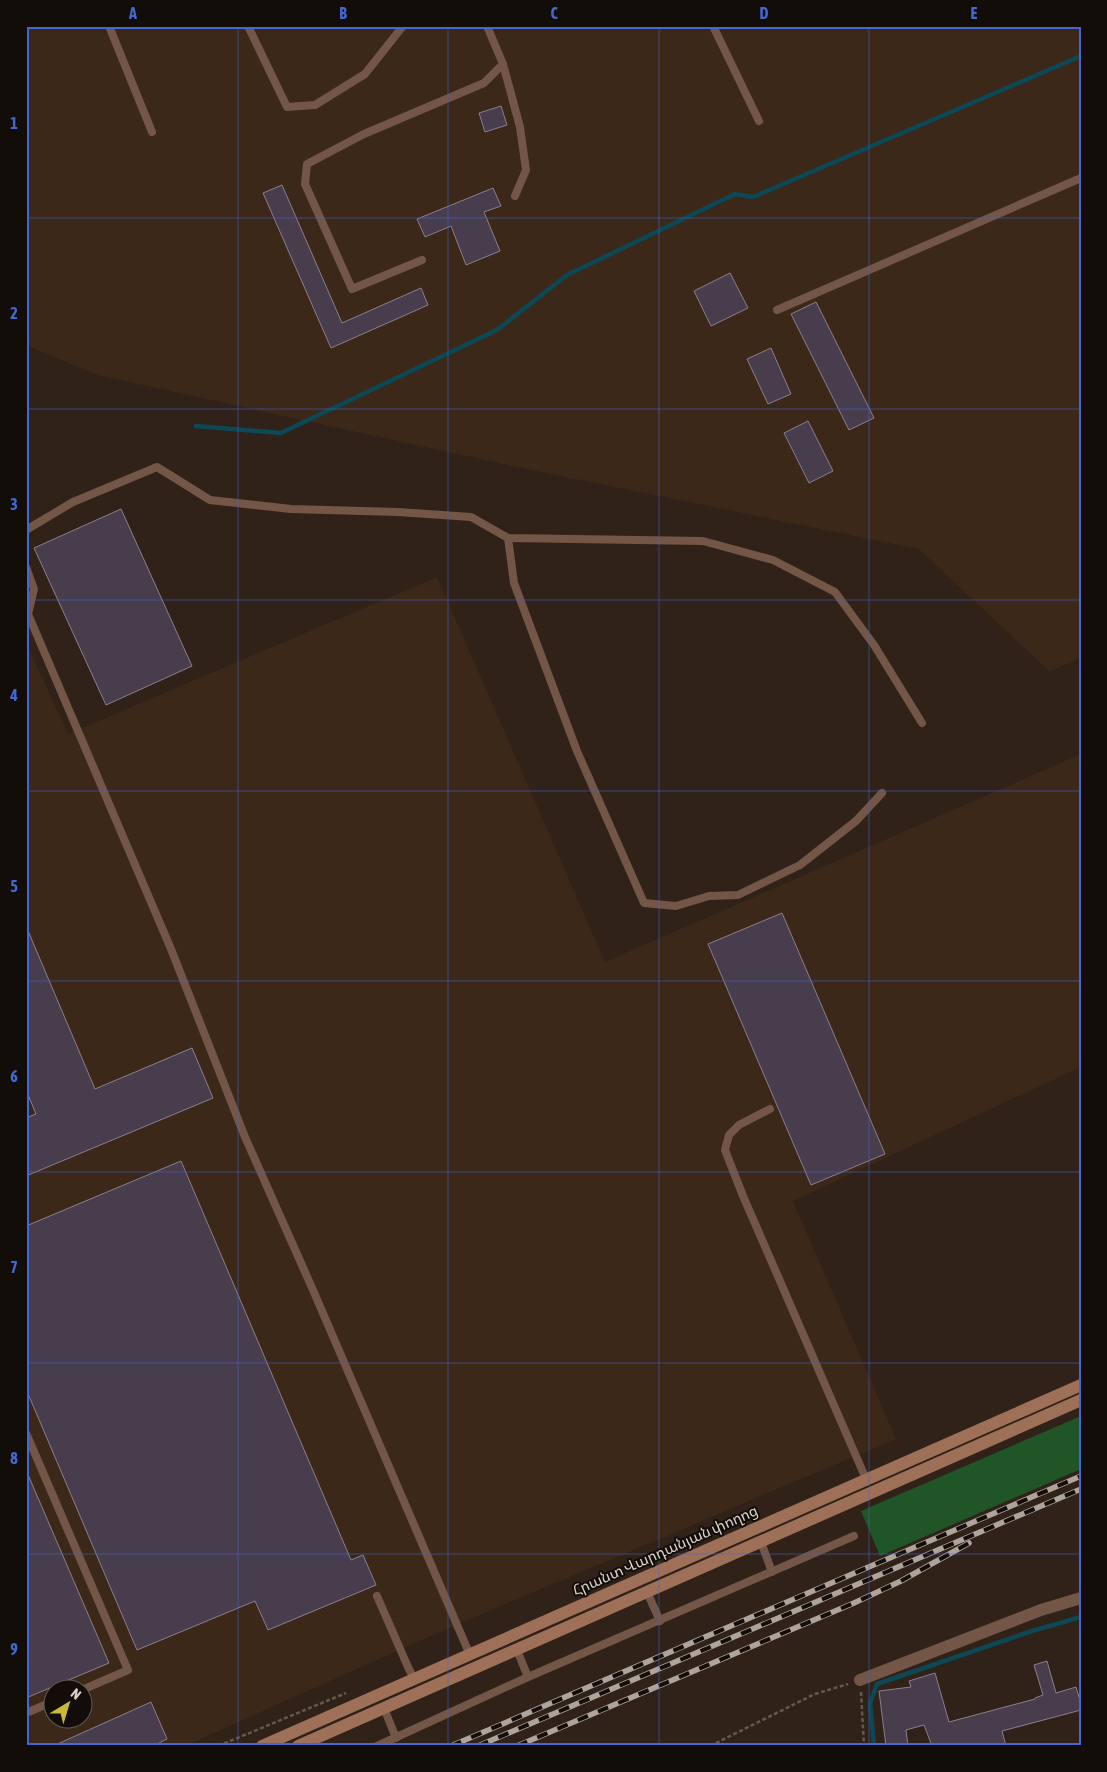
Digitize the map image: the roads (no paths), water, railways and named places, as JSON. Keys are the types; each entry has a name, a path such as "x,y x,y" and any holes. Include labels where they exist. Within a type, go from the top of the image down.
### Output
{"main road":[{"name":"Հրանտ Վարդանյան փողոց","path":"262,1746 1081,1385"},
{"name":"Հրանտ Վարդանյան փողոց","path":"298,1746 1081,1400"}],"street":[{"path":"860,1680 1041,1610 1081,1598"}],"lane":[{"path":"110,26 152,132"},
{"path":"248,26 287,108 315,105 365,74 403,26"},
{"path":"487,26 503,64 520,127 526,170 515,196"},
{"path":"713,26 759,121"},
{"path":"422,260 352,289 304,184 307,164 364,134 484,83 503,64"},
{"path":"777,310 1081,178"},
{"path":"26,530 73,502 157,467 210,500 291,509 398,512 471,517 508,538 703,541 773,560 834,592 874,645 922,722"},
{"path":"508,538 514,583 577,751 644,903 676,906 709,896 738,895 800,865 856,822 882,793"},
{"path":"26,567 34,589 28,614 170,949 245,1137 470,1655"},
{"path":"770,1109 739,1125 729,1136 725,1150 743,1196 866,1479"},
{"path":"26,1433 128,1670 92,1686"},
{"path":"378,1746 528,1677 854,1536"},
{"path":"761,1542 772,1572"},
{"path":"647,1592 660,1621"},
{"path":"377,1596 414,1679"},
{"path":"517,1650 528,1677"},
{"path":"26,1713 42,1706"},
{"path":"384,1708 396,1738"}],"waterway":[{"path":"196,426 281,433 497,330 567,275 735,194 753,197 1081,56"},
{"path":"874,1746 870,1703 877,1684 1032,1631 1081,1617"}],"railway":[{"path":"451,1746 1081,1476"},
{"path":"478,1746 1081,1489"},
{"path":"517,1746 854,1603 901,1581 969,1543"}]}
